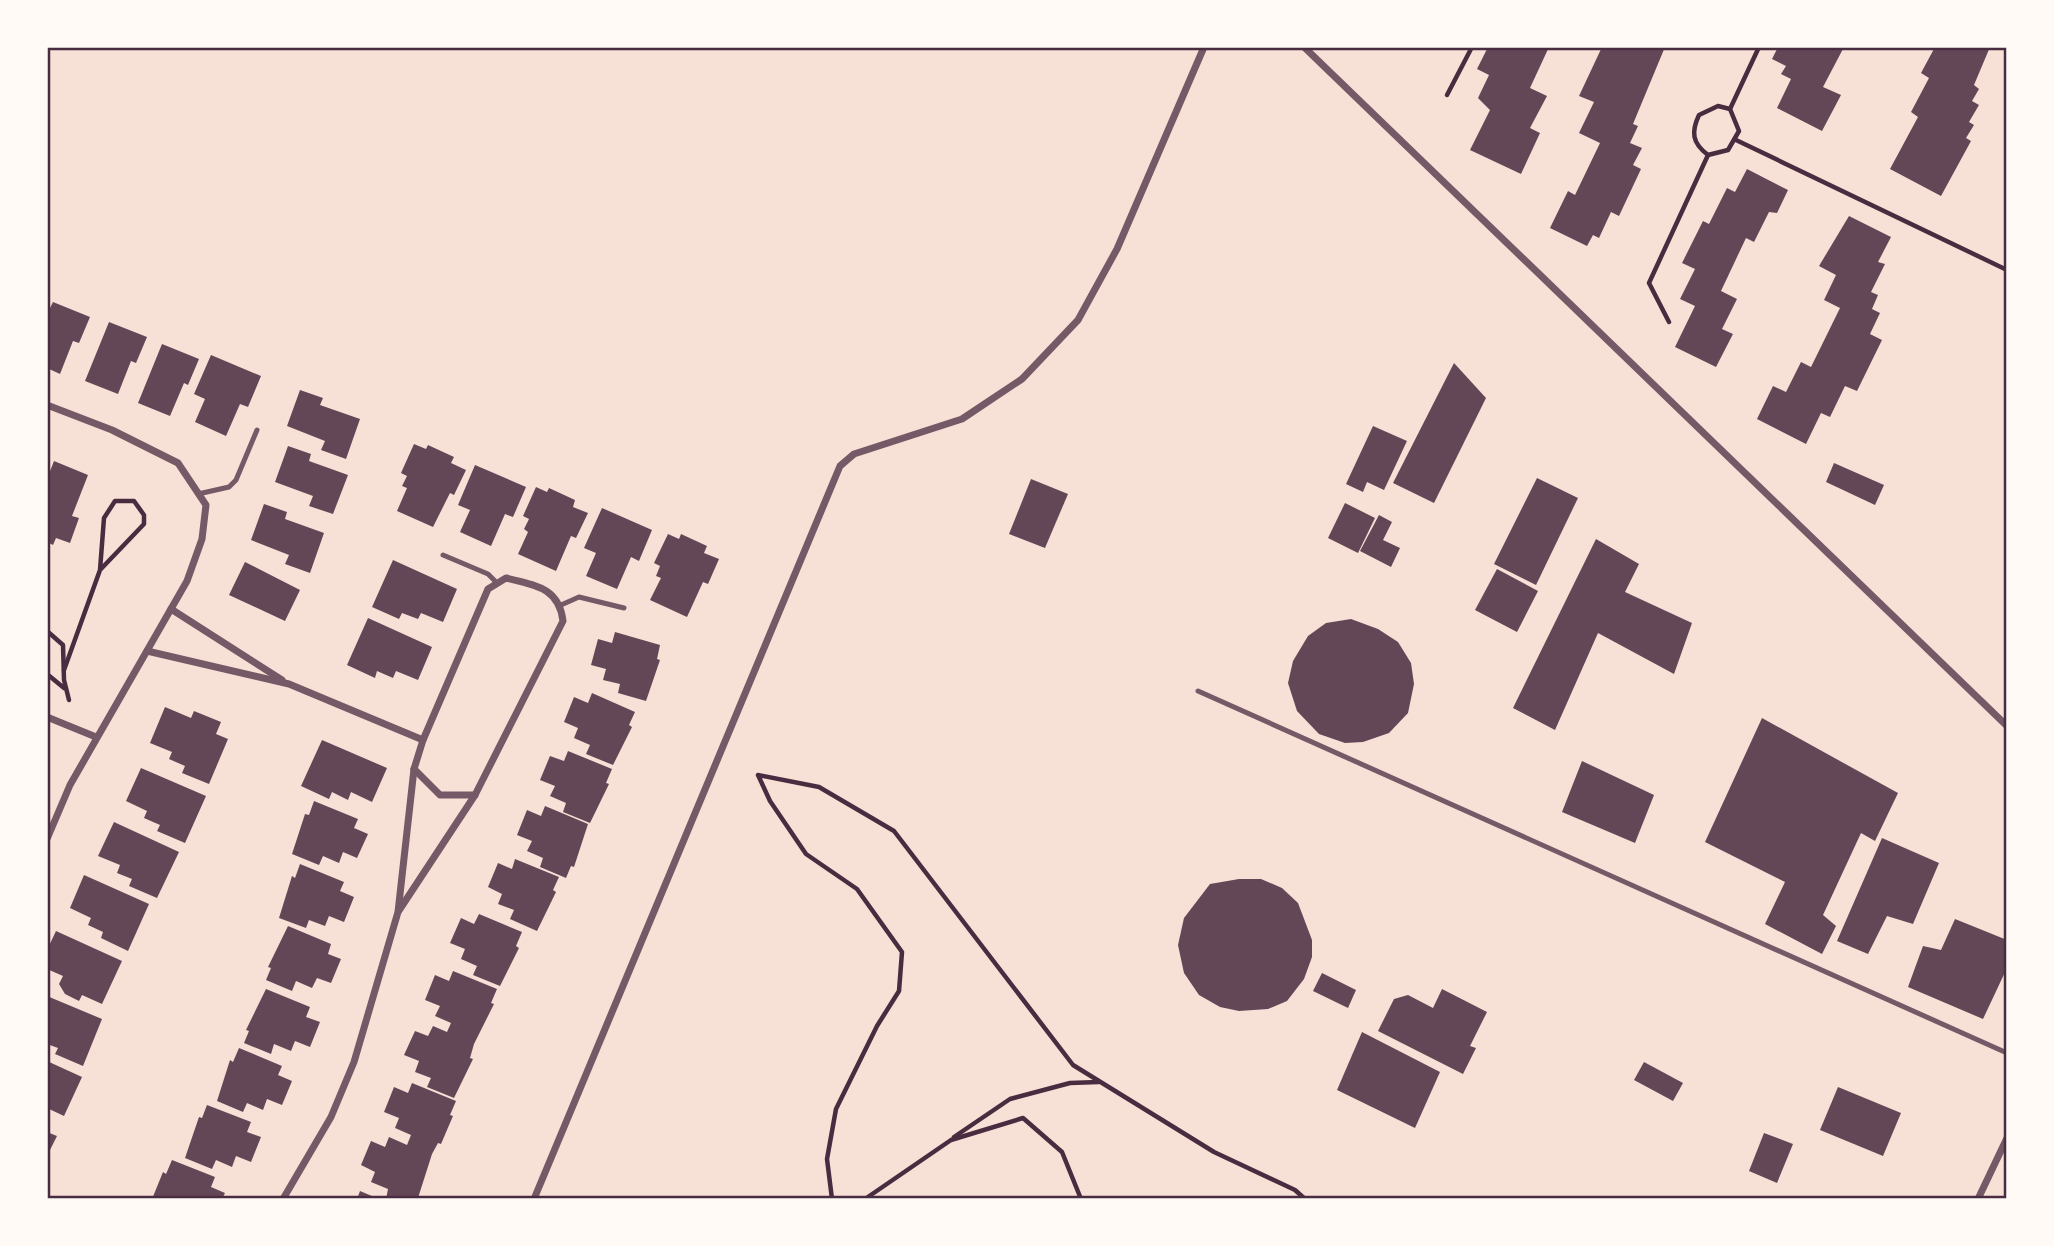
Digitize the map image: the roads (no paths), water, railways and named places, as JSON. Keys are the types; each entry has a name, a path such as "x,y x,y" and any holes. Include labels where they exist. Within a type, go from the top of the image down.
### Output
{"street":[{"path":"534,1199 840,466 854,454 962,419 1022,379 1078,320 1117,249 1204,47"},
{"path":"1304,47 2007,726"},
{"path":"47,405 112,430 178,463 206,505 202,539 187,581 96,737 70,785 47,839"},
{"path":"283,1199 331,1117 354,1062 398,912 414,769 423,740 488,589 495,582 506,578 535,585 553,595 561,605 563,621 475,795 398,912"},
{"path":"171,609 289,684"},
{"path":"146,651 289,684 423,740"},
{"path":"47,717 96,737"},
{"path":"414,769 440,795 475,795"},
{"path":"1978,1199 2007,1138"}],"lane":[{"path":"198,494 229,487 236,480 257,430"},
{"path":"443,555 488,574 495,582"},
{"path":"561,605 579,597 624,608"},
{"path":"1198,691 2007,1052"}]}
